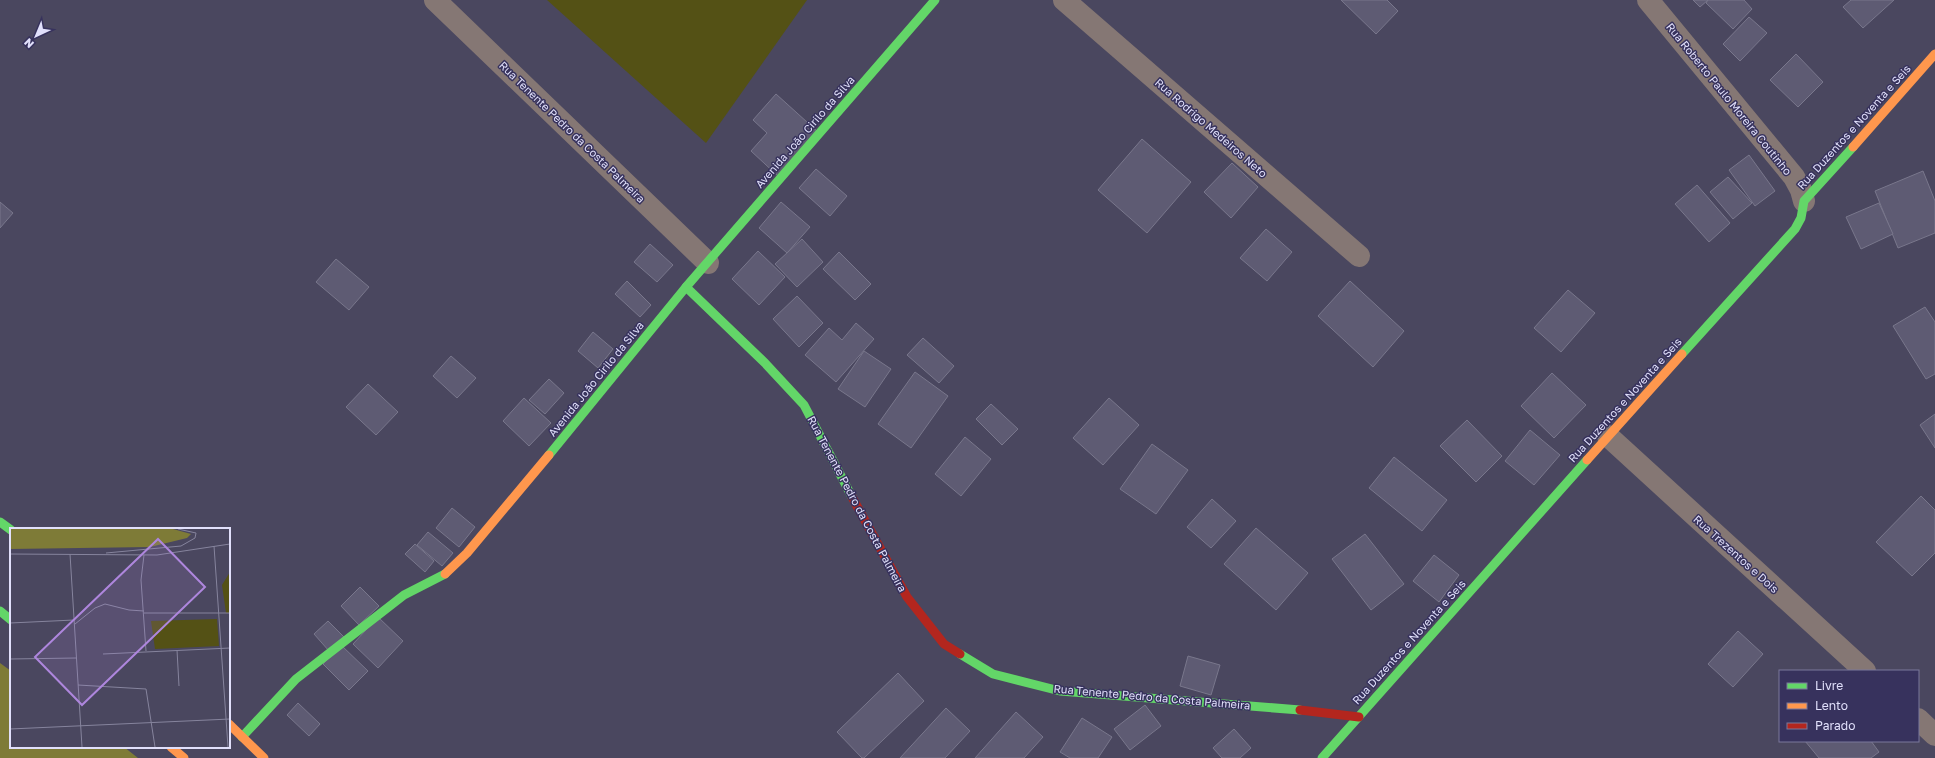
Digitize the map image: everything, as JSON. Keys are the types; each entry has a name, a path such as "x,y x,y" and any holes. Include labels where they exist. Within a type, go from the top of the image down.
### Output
{"street":[{"name":"Rua Tenente Pedro da Costa Palmeira","path":"435,0 708,263"},
{"name":"Avenida João Cirilo da Silva","path":"242,737 296,679 404,595 443,575 467,553 588,409 686,287 934,0"},
{"name":"Rua Rodrigo Medeiros Neto","path":"1064,0 1359,256"},
{"name":"Rua Roberto Paulo Moreira Coutinho","path":"1648,0 1794,177 1801,190 1804,201"},
{"name":"Rua Duzentos e Noventa e Seis","path":"1322,758 1608,436 1795,229 1801,218 1804,201 1935,54"},
{"name":"Rua Tenente Pedro da Costa Palmeira","path":"686,287 766,363 804,405 872,536 907,597 944,644 992,674 1060,691 1171,701 1281,708 1359,717"},
{"name":"Rua Trezentos e Dois","path":"1608,436 1864,670"},
{"path":"0,522 10,529"},
{"path":"0,611 10,619"},
{"path":"1919,720 1935,735"},
{"path":"230,725 264,758"},
{"path":"172,748 184,758"}],"shaded area":[{"path":"547,0 807,0 706,143"},
{"path":"0,663 10,670 10,748 125,748 138,758 0,758"}],"building":[{"path":"1341,0 1387,0 1398,11 1376,34"},
{"path":"1693,0 1708,0 1700,7"},
{"path":"1708,0 1744,0 1752,9 1733,29 1706,3"},
{"path":"1851,0 1894,0 1863,28 1843,7"},
{"path":"1749,17 1767,33 1740,61 1723,44"},
{"path":"1796,54 1823,82 1798,107 1770,80"},
{"path":"776,94 818,132 779,177 751,151 767,133 753,120"},
{"path":"1142,139 1191,182 1147,233 1098,190"},
{"path":"1749,155 1775,191 1755,206 1729,170"},
{"path":"1232,163 1258,187 1231,218 1204,192"},
{"path":"816,169 847,196 830,216 799,188"},
{"path":"1923,171 1935,201 1935,233 1898,248 1875,191"},
{"path":"1728,177 1752,203 1733,219 1710,192"},
{"path":"1697,185 1730,223 1709,242 1675,204"},
{"path":"0,202 13,213 0,228"},
{"path":"781,202 810,227 787,253 759,228"},
{"path":"1879,203 1893,234 1861,249 1846,217"},
{"path":"1266,229 1292,252 1267,281 1240,258"},
{"path":"802,239 823,262 797,287 775,264"},
{"path":"650,244 673,265 657,282 634,262"},
{"path":"758,251 785,277 759,305 732,279"},
{"path":"839,252 871,284 855,300 823,269"},
{"path":"336,259 369,287 349,310 316,282"},
{"path":"627,281 651,305 640,317 615,294"},
{"path":"1350,281 1404,331 1373,367 1318,316"},
{"path":"1568,290 1595,313 1561,352 1534,328"},
{"path":"797,296 823,323 799,347 773,319"},
{"path":"1925,307 1935,322 1935,374 1926,379 1893,326"},
{"path":"856,323 874,339 836,382 805,355 829,328 842,340"},
{"path":"593,332 613,349 598,368 578,351"},
{"path":"923,338 954,366 939,383 907,355"},
{"path":"864,351 891,369 865,407 838,389"},
{"path":"451,356 476,378 457,398 433,376"},
{"path":"915,372 948,396 911,448 878,424"},
{"path":"1552,373 1586,405 1554,438 1521,406"},
{"path":"549,379 564,393 545,414 529,400"},
{"path":"368,384 398,412 376,435 346,407"},
{"path":"524,398 551,423 529,446 503,421"},
{"path":"1109,398 1139,425 1103,465 1073,438"},
{"path":"991,404 1018,429 1002,445 976,419"},
{"path":"1935,414 1935,448 1920,425"},
{"path":"1467,420 1502,456 1476,482 1440,446"},
{"path":"1530,430 1560,455 1534,485 1505,461"},
{"path":"965,437 991,459 961,496 935,474"},
{"path":"1152,444 1188,470 1156,514 1120,489"},
{"path":"1394,457 1447,500 1422,531 1369,488"},
{"path":"1921,496 1935,510 1935,553 1912,576 1876,542"},
{"path":"1212,499 1236,521 1211,548 1187,527"},
{"path":"452,508 475,527 459,547 436,528"},
{"path":"1256,528 1308,573 1276,610 1224,564"},
{"path":"428,532 453,553 442,566 417,545"},
{"path":"1365,534 1404,584 1371,610 1332,559"},
{"path":"415,544 434,561 425,572 405,554"},
{"path":"1434,555 1459,575 1439,602 1413,581"},
{"path":"360,587 379,606 359,625 341,606"},
{"path":"378,617 403,641 378,668 353,644"},
{"path":"328,621 344,637 329,651 314,634"},
{"path":"1738,631 1763,654 1733,687 1708,664"},
{"path":"341,645 368,671 349,690 323,664"},
{"path":"1188,656 1220,665 1211,695 1180,686"},
{"path":"898,673 924,701 864,758 862,758 837,732"},
{"path":"298,703 320,724 309,736 287,715"},
{"path":"1145,705 1161,726 1130,750 1114,729"},
{"path":"946,708 970,731 945,758 900,758"},
{"path":"1016,712 1043,737 1024,758 975,758"},
{"path":"1082,718 1112,737 1098,758 1070,758 1060,752"},
{"path":"1234,729 1251,748 1240,758 1222,758 1213,748"},
{"path":"1806,742 1872,742 1879,752 1871,758 1819,758"}],"traffic: fast":[{"path":"549,455 686,287 935,0"},
{"path":"1682,354 1795,229 1801,218 1804,201 1853,147"},
{"path":"686,287 765,363 804,405 852,497"},
{"path":"1322,758 1587,460"},
{"path":"0,522 10,529"},
{"path":"242,737 296,679 404,595 445,574"},
{"path":"0,611 10,619"},
{"path":"960,654 993,674 1060,691 1300,710"}],"traffic: slow":[{"path":"1853,147 1935,54"},
{"path":"1587,460 1682,354"},
{"path":"445,574 467,553 549,455"},
{"path":"230,725 264,758"},
{"path":"172,748 184,758"}],"traffic: jam":[{"path":"852,497 907,597 944,644 960,654"},
{"path":"1300,710 1359,717"}]}
